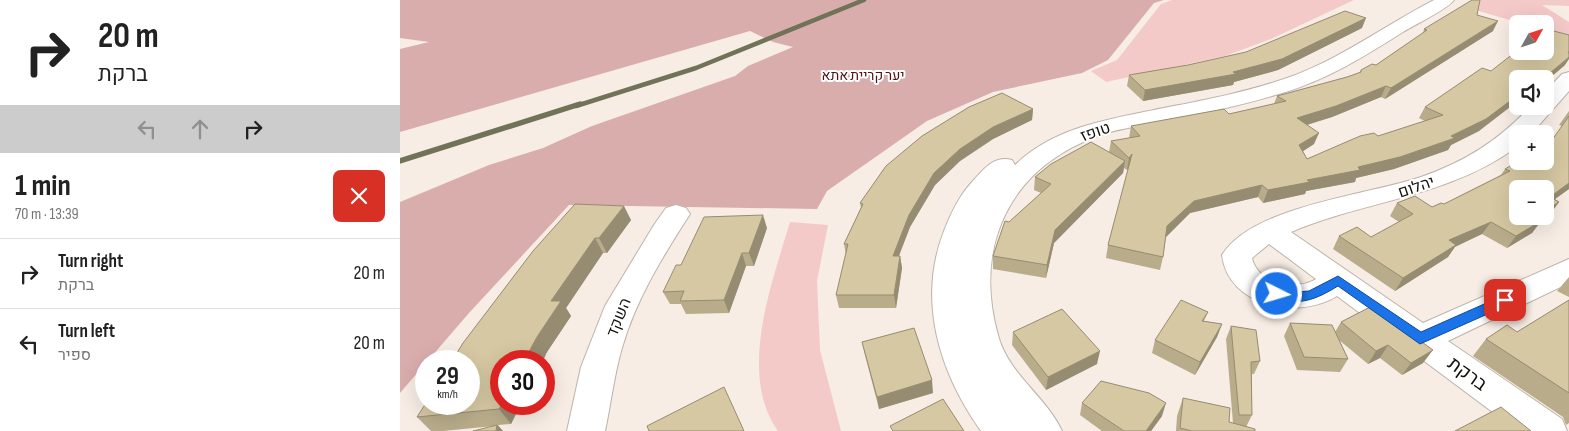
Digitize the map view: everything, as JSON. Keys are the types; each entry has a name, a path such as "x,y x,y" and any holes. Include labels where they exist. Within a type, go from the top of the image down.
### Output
{"street":[{"name":"טופז","path":"1003,431 988,413 968,375 954,342 948,308 947,276 964,216 974,196 1000,168 1028,146 1076,123 1256,83 1295,71 1424,0"},
{"name":"טופז","path":"1043,431 1015,399 995,365 982,337 975,306 972,276 986,220 995,202 1023,169 1044,154 1088,132 1268,90 1310,78 1446,0"},
{"name":"יהלום","path":"1554,95 1569,78"},
{"name":"יהלום","path":"1338,280 1312,295 1295,297 1277,294 1245,277 1239,267 1237,255 1243,246 1255,237 1300,219 1418,187 1456,171 1514,137 1535,115"},
{"name":"השקד","path":"586,431 599,366 621,306 645,261 676,214"},
{"path":"1270,231 1338,280"},
{"path":"1420,339 1569,270"},
{"name":"ברקת","path":"1338,280 1548,431"}],"shaded area":[{"path":"1172,0 1354,0 1271,39 1225,56 1106,82 1091,71 1117,60 1161,4"},
{"path":"1476,0 1569,0 1569,6 1542,5 1569,22 1569,42 1554,38 1554,15 1509,15 1509,20 1465,7"},
{"path":"790,222 828,225 817,281 820,350 841,431 778,431 766,408 760,383 759,356 762,328 767,300"}],"green space":[{"name":"יער קריית אתא","path":"400,0 1164,0 1154,3 1108,60 1082,73 993,92 927,121 827,191 817,209 569,205 437,350 415,350 415,376 400,393 400,202 489,165 543,148 592,126 735,76 748,66 793,47 773,42 750,31 400,132 400,49 429,42 400,38"}],"building":[{"path":"1472,0 1480,0 1477,15 1498,21 1391,88 1386,86 1336,106 1297,118 1319,133 1299,145 1307,159 1360,136 1374,133 1378,136 1443,115 1425,107 1482,68 1491,71 1509,57 1509,60 1554,60 1554,31 1569,35 1569,57 1554,70 1509,70 1509,102 1486,119 1451,136 1455,138 1400,157 1358,167 1360,170 1268,190 1262,185 1194,201 1167,226 1163,257 1108,245 1132,154 1129,158 1111,141 1140,136 1131,126 1224,109 1229,114 1286,101 1277,96 1361,72 1361,70 1372,64 1376,65 1427,30 1424,29"},
{"path":"1345,11 1366,18 1282,59 1233,72 1236,74 1145,90 1129,75 1188,65 1246,52"},
{"path":"1002,93 1033,109 993,127 960,149 934,173 909,215 893,256 900,256 894,295 836,295 848,244 844,244 863,204 860,203 886,166 922,136 969,107"},
{"path":"1569,116 1569,183 1554,194 1554,180 1509,180 1509,225 1534,225 1516,236 1491,222 1449,240 1456,245 1403,278 1339,236 1357,227 1371,237 1413,214 1397,203 1415,196 1432,207 1441,203 1444,204 1510,171 1505,169 1509,167 1509,170 1554,170 1554,137"},
{"path":"1091,142 1125,161 1055,230 1047,265 993,256 1005,221 1009,222 1051,184 1035,177 1051,164"},
{"path":"575,204 624,206 599,238 595,238 551,301 561,301 530,350 490,350 490,410 480,411 480,350 459,350 533,251"},
{"path":"763,215 749,253 742,253 724,300 680,301 684,291 663,292 676,265 681,265 704,217"},
{"path":"1181,300 1208,312 1202,321 1222,324 1200,362 1155,340"},
{"path":"1569,300 1569,393 1486,339 1507,325 1517,332"},
{"path":"1372,306 1433,350 1411,363 1388,345 1376,351 1341,322"},
{"path":"1062,309 1100,351 1048,377 1013,332"},
{"path":"1290,323 1332,325 1348,359 1304,357"},
{"path":"1231,326 1256,330 1260,361 1251,362 1252,415 1239,415"},
{"path":"914,328 932,380 877,397 862,342"},
{"path":"1101,381 1149,393 1166,403 1146,431 1124,431 1082,403"},
{"path":"724,387 744,431 649,431 647,426"},
{"path":"1183,398 1230,408 1229,422 1255,429 1255,431 1192,431 1180,428"},
{"path":"943,399 964,431 893,431 890,426"},
{"path":"1501,407 1531,431 1455,431"},
{"path":"418,415 438,415 417,417"},
{"path":"497,425 496,431 473,431"}],"waterway":[{"path":"576,106 696,68 864,0"},
{"path":"400,161 580,104"}],"route":[{"path":"1277,294 1295,297 1312,295 1338,280 1420,339 1505,300"}]}
